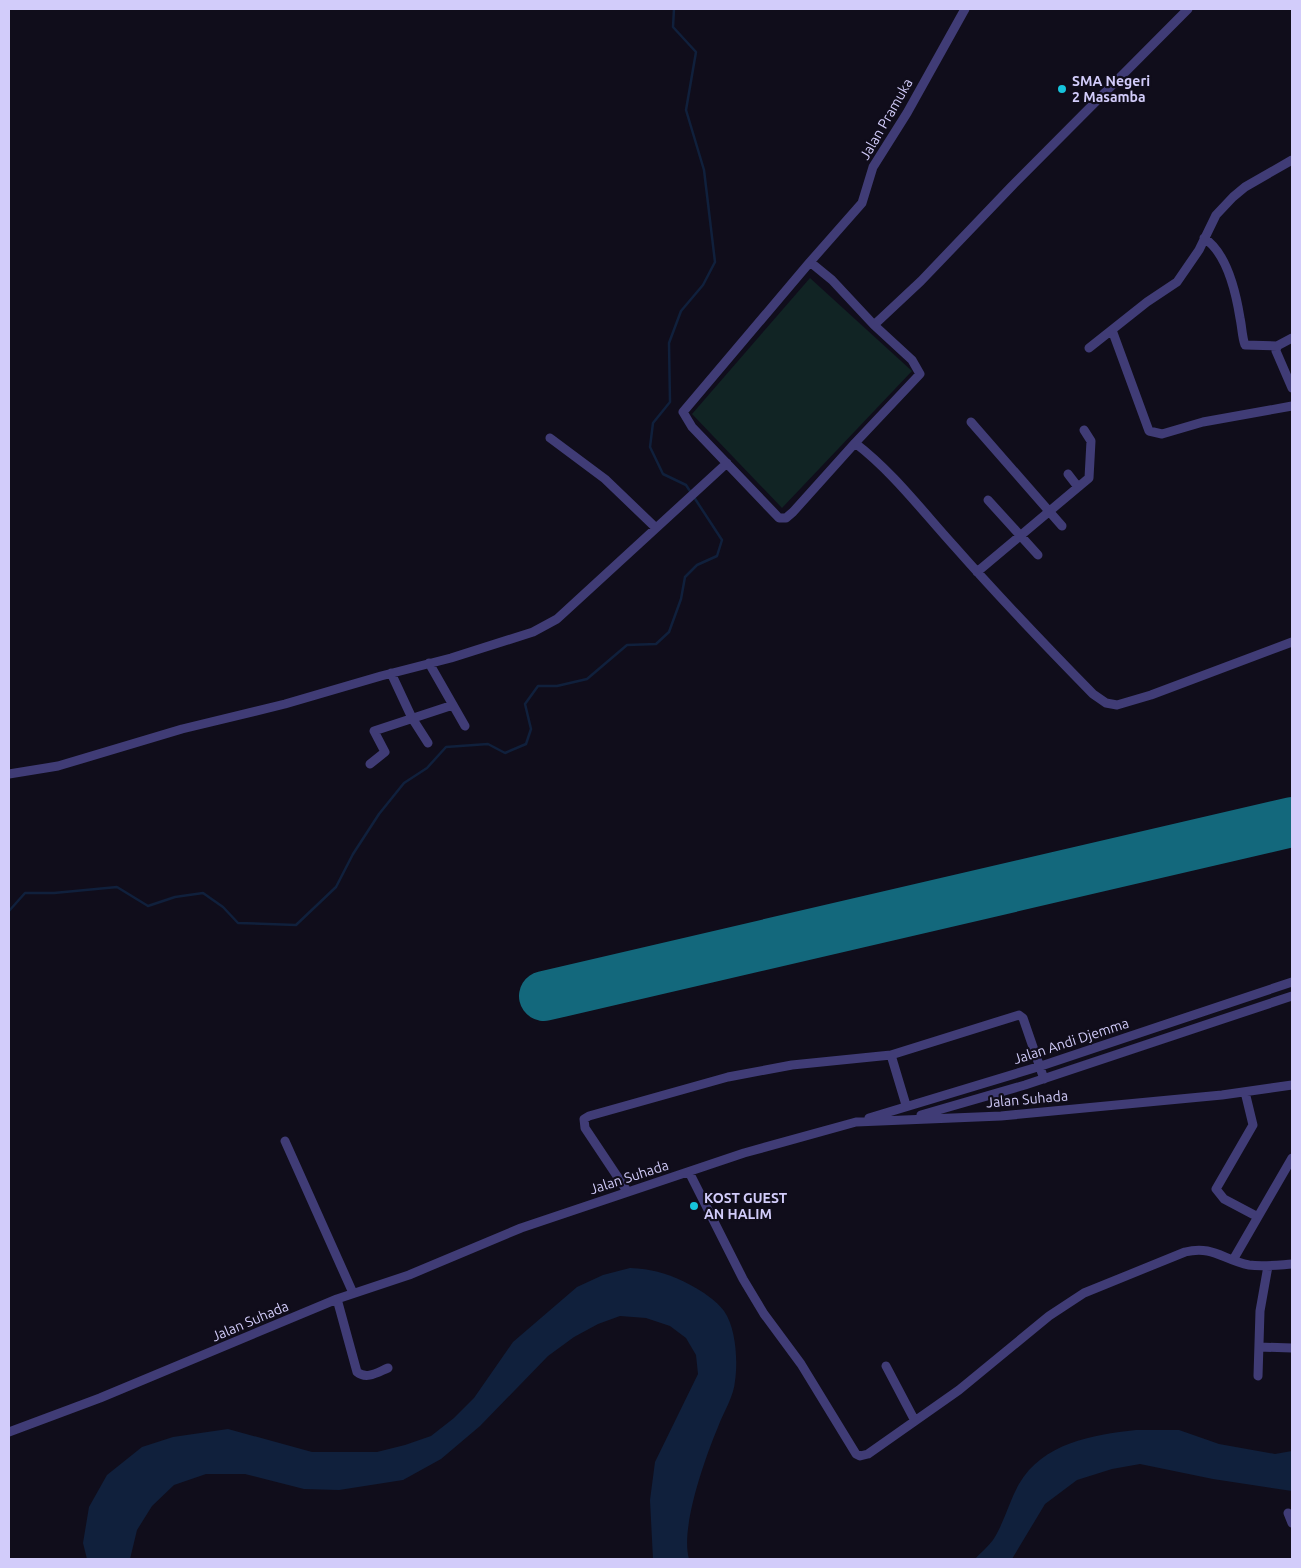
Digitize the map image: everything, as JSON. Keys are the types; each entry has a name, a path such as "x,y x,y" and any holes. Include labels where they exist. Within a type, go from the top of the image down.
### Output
{"street":[{"name":"Jalan Pramuka","path":"727,464 692,427 683,412 862,203 873,167 907,113 965,9"},
{"path":"874,325 921,281 1011,187 1188,9"},
{"path":"1089,348 1177,282 1195,257 1216,215 1233,197 1246,187 1292,160"},
{"path":"1204,238 1214,246 1234,287 1245,346 1277,346 1292,338"},
{"path":"9,774 58,766 182,729 285,704 390,673 429,664 533,632 557,619 727,464 779,518 786,518 920,374 912,360 874,325 832,280 810,262"},
{"path":"1112,330 1149,431 1153,434 1162,434 1228,416 1292,406"},
{"path":"1277,346 1276,351 1292,388"},
{"path":"971,422 1062,526"},
{"path":"977,572 1089,478 1091,472 1091,441 1084,430"},
{"path":"550,438 605,479 656,528"},
{"path":"856,443 870,454 977,572 1093,694 1106,703 1117,705 1151,695 1292,642"},
{"path":"1068,474 1078,487"},
{"path":"988,500 1019,537 1038,555"},
{"path":"429,664 465,726"},
{"path":"390,673 412,718 428,743"},
{"path":"370,764 385,752 374,731 453,705"},
{"name":"Jalan Andi Djemma","path":"856,1122 1041,1066 1292,982"},
{"name":"Jalan Andi Djemma","path":"912,1118 1044,1079 1292,996"},
{"path":"627,1191 585,1128 584,1119 589,1116 728,1077 792,1065 892,1054 1019,1015 1023,1018 1044,1079"},
{"path":"1142,1033 1146,1044"},
{"path":"892,1054 906,1106"},
{"name":"Jalan Suhada","path":"9,1432 100,1398 337,1299 409,1275 520,1228 744,1153 856,1122 912,1118 1001,1116 1245,1092 1292,1085"},
{"path":"1245,1092 1253,1125 1216,1189 1217,1194 1224,1199 1258,1216"},
{"path":"285,1141 353,1293"},
{"path":"1233,1260 1292,1158"},
{"path":"689,1172 743,1279 764,1314 801,1364 856,1454 860,1456 868,1454 915,1422 1005,1354 1049,1316 1084,1293 1185,1252 1199,1249 1249,1265 1292,1264"},
{"path":"1258,1376 1260,1311 1268,1266"},
{"path":"337,1299 357,1372 362,1376 367,1376 388,1368"},
{"path":"1259,1346 1292,1348"},
{"path":"886,1366 915,1422"},
{"path":"1288,1513 1292,1523"}],"green space":[{"path":"810,278 912,371 782,508 692,414"}],"water":[{"path":"630,1268 650,1270 669,1275 704,1293 724,1311 734,1335 736,1373 734,1387 707,1456 695,1493 688,1530 687,1546 689,1559 653,1559 650,1500 655,1462 698,1374 696,1355 686,1338 670,1326 646,1318 620,1316 598,1324 574,1337 548,1356 480,1426 441,1459 403,1480 339,1490 304,1489 245,1474 206,1474 174,1485 152,1506 137,1530 130,1559 87,1559 83,1543 89,1507 107,1475 142,1447 173,1437 228,1429 312,1452 377,1452 431,1436 454,1418 474,1398 513,1342 577,1287 603,1275"},
{"path":"1136,1430 1179,1430 1219,1444 1275,1454 1292,1451 1292,1491 1213,1479 1140,1464 1112,1469 1077,1480 1045,1504 1012,1559 975,1559 991,1543 997,1533 1019,1484 1029,1470 1041,1459 1055,1450 1086,1438"}],"waterway":[{"path":"9,911 25,893 54,893 117,887 148,906 175,897 203,893 223,907 238,923 296,925 336,887 353,854 379,814 404,783 427,768 446,747 488,744 505,753 526,744 531,729 525,704 538,686 557,686 587,679 627,645 656,644 669,632 681,599 685,577 697,565 717,556 722,540 686,485 663,474 650,447 653,423 670,402 669,343 681,311 703,285 715,262 704,170 686,110 696,52 673,27 674,9"}],"runway":[{"path":"544,996 1292,822"}],"place":[{"name":"SMA Negeri 2 Masamba","path":"1062,89"},
{"name":"KOST GUEST AN HALIM","path":"694,1206"}]}
